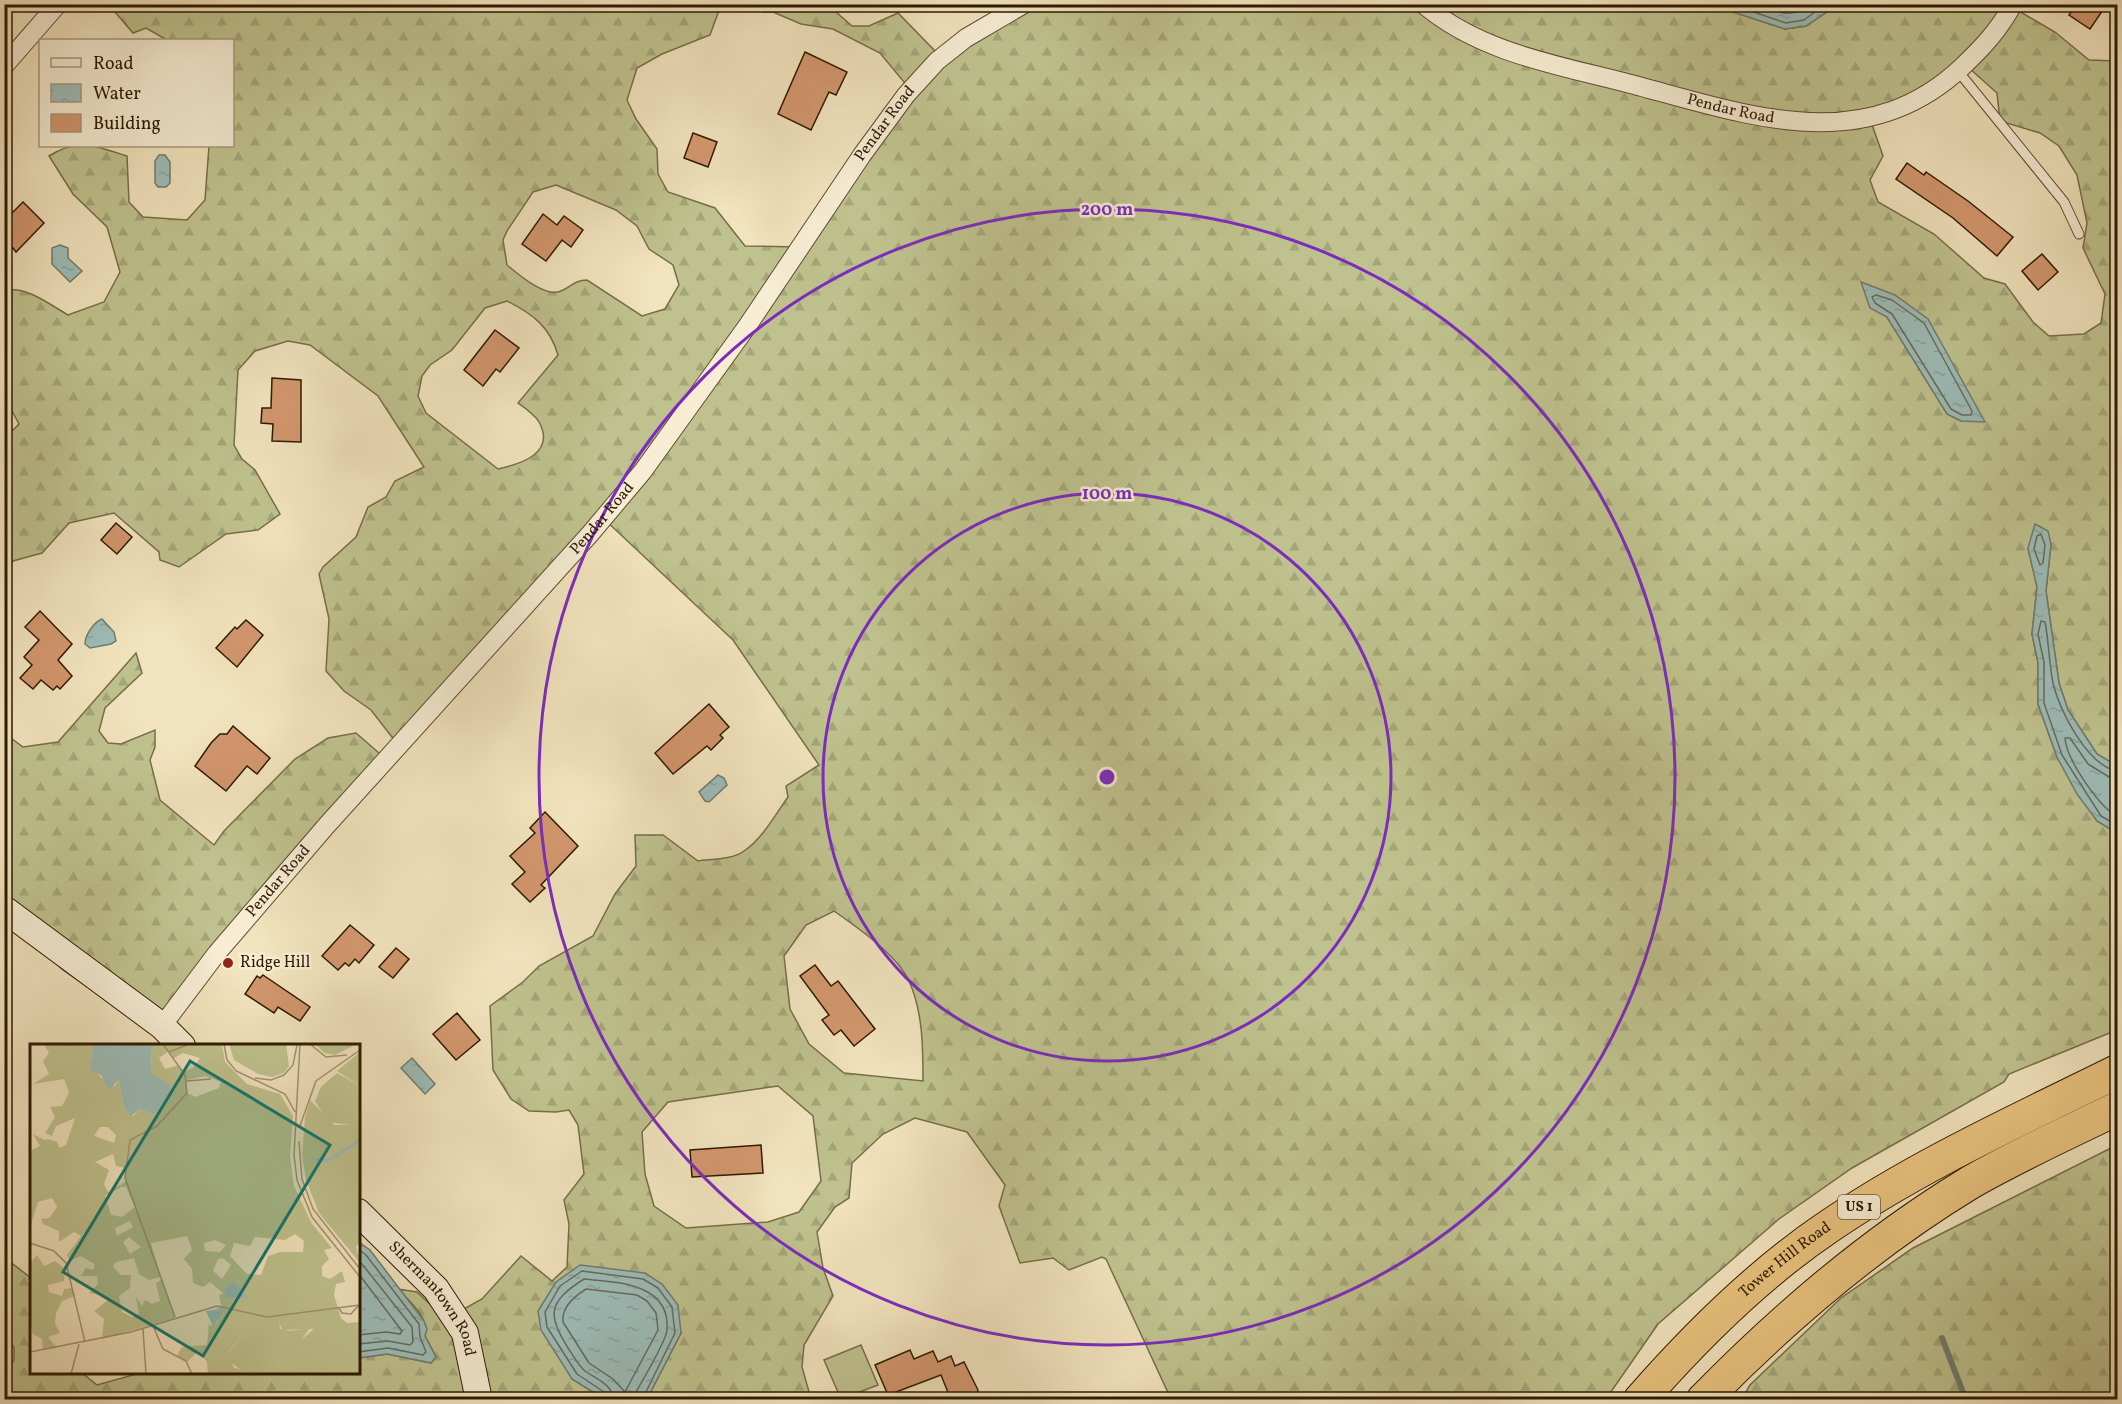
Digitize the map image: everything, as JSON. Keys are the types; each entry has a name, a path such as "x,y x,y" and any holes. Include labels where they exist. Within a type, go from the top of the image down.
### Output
{"highway":[{"name":"Tower Hill Road","path":"1640,1400 1716,1318 1771,1270 1827,1228 1886,1190 1949,1155 2118,1071"},
{"name":"US 1","path":"1703,1400 1800,1307 1914,1219 1972,1182 2118,1108"}],"street":[{"path":"4,66 58,4"},
{"name":"Pendar Road","path":"162,1026 217,952 312,842 454,688 643,471 748,325 862,155 906,95 937,61 966,38 1024,4"},
{"name":"Pendar Road","path":"1423,4 1457,28 1496,46 1550,65 1681,98 1805,123 1867,119 1886,114 1938,90 1999,30 2013,4"},
{"path":"4,909 162,1026 180,1044"},
{"name":"Shermantown Road","path":"360,1214 436,1289 465,1333 479,1400"}],"lane":[{"path":"1958,71 2064,202 2079,234"}],"green space":[{"path":"1025,4 1711,4 1785,29 1806,26 1837,5 2014,4 2017,10 2055,32 2089,60 2117,61 2117,766 2097,754 2068,710 2059,683 2046,591 2051,544 2028,548 2037,587 2032,634 2038,663 2038,704 2057,757 2079,794 2097,821 2117,833 2117,1030 2009,1074 2004,1082 1852,1168 1779,1219 1658,1324 1606,1399 1171,1399 1106,1259 1102,1257 1069,1270 1053,1258 1020,1263 999,1206 1005,1185 967,1132 915,1118 883,1134 852,1163 849,1198 835,1207 817,1232 823,1268 833,1296 804,1345 802,1367 811,1399 647,1399 681,1333 572,1379 604,1399 5,1399 5,1373 14,1360 14,1348 5,1332 5,1258 30,1277 30,1374 83,1374 97,1385 136,1374 360,1374 360,1358 387,1354 431,1363 436,1357 425,1336 426,1329 422,1316 398,1289 417,1292 446,1319 482,1299 521,1256 552,1281 567,1267 569,1224 564,1200 584,1174 578,1125 569,1110 529,1111 511,1099 493,1070 490,1006 523,982 539,966 593,936 615,894 636,866 635,835 663,835 698,861 734,856 751,846 768,826 788,797 786,786 819,765 733,640 603,518 399,746 371,710 344,691 326,671 329,619 319,574 323,567 356,537 368,507 386,497 395,481 424,467 378,396 310,345 288,341 255,351 238,370 234,445 242,459 255,470 280,514 258,530 226,534 179,567 160,560 159,552 114,513 69,523 42,553 13,561 5,571 5,438 19,424 5,398 5,291 29,293 68,315 104,302 120,272 107,227 73,194 49,156 69,147 96,147 127,156 129,202 143,217 187,220 205,200 209,147 234,147 234,39 165,39 146,28 133,33 109,5 721,5 710,35 662,54 637,68 627,100 636,119 657,149 658,174 668,192 715,208 745,246 801,247 909,88 880,53 833,29 801,24 773,12 763,12 760,5 828,5 852,26 869,26 898,13 939,55","holes":["1968,67 1997,93 2000,121 2040,133 2059,146 2077,175 2087,223 2083,248 2105,294 2101,323 2084,334 2049,336 2033,322 2005,284 1984,278 1934,234 1878,202 1870,180 1883,156 1870,119","556,185 616,210 637,226 649,249 673,265 679,285 665,309 642,316 587,280 576,282 561,291 548,291 533,284 507,265 503,240 533,192","507,301 539,322 555,345 558,355 518,403 539,422 543,433 540,449 526,460 498,469 426,413 418,396 422,376 430,365 452,350 485,308","1887,317 1961,421 1947,414","834,911 876,942 903,971 917,1005 921,1030 923,1081 844,1073 809,1044 790,1009 784,956 806,925","778,1086 813,1116 821,1181 799,1212 768,1222 686,1228 654,1206 645,1174 642,1132 668,1102"]},
{"path":"136,653 142,673 105,708 99,731 108,743 121,744 155,730 155,747 150,760 160,800 214,845 224,831 295,759 328,738 356,733 387,760 147,1028 63,970 5,916 4,733 23,747 58,742"},
{"path":"2117,1145 2117,1399 1742,1399 1750,1385 1841,1298 1913,1248"},
{"path":"861,1345 878,1385 841,1399 824,1360"}],"water":[{"path":"1711,5 1837,5 1806,26 1785,29"},
{"path":"159,155 165,155 170,162 170,183 166,187 158,187 155,183 155,161"},
{"path":"60,245 68,248 68,258 82,271 70,282 52,264 52,248"},
{"path":"1861,282 1895,295 1928,319 1985,422 1961,421 1947,414 1887,317 1870,308"},
{"path":"2035,524 2048,531 2051,544 2046,591 2059,683 2068,710 2097,754 2117,766 2117,833 2097,821 2077,794 2057,757 2038,704 2038,663 2032,634 2037,587 2028,548"},
{"path":"102,619 114,632 116,641 90,648 85,644 88,633"},
{"path":"718,775 724,778 727,785 709,802 705,801 699,792"},
{"path":"412,1058 435,1084 425,1094 401,1068"},
{"path":"360,1243 370,1250 424,1321 427,1329 425,1336 436,1357 431,1363 387,1354 360,1358"},
{"path":"580,1265 645,1273 662,1284 678,1305 681,1333 647,1399 604,1399 572,1379 541,1330 538,1311 556,1282"}],"building":[{"path":"2076,4 2107,4 2090,29 2069,15"},
{"path":"805,52 847,72 836,95 829,92 811,130 778,114"},
{"path":"693,133 717,142 708,167 684,158"},
{"path":"1907,163 1924,175 1926,172 1968,201 2013,237 1997,256 1953,218 1896,179"},
{"path":"23,202 44,223 16,252 13,248 4,257 4,221"},
{"path":"543,214 557,225 564,216 583,230 571,247 562,240 546,261 522,244"},
{"path":"2042,254 2058,272 2038,290 2022,271"},
{"path":"495,330 519,348 500,372 496,369 483,386 464,370"},
{"path":"272,378 301,380 301,442 272,441 273,424 261,423 262,408 271,408"},
{"path":"116,523 132,537 117,554 101,540"},
{"path":"40,611 72,644 58,660 72,676 60,689 57,686 53,690 41,680 33,689 20,678 32,665 24,657 39,640 25,627"},
{"path":"246,620 263,635 237,667 216,648 235,627 237,629"},
{"path":"709,704 729,727 720,735 723,738 711,750 707,746 673,774 655,753"},
{"path":"233,726 270,758 257,774 247,766 226,791 195,766 211,743 220,734 227,734"},
{"path":"545,812 578,846 541,885 545,888 530,902 512,884 525,872 510,856 535,833 530,828"},
{"path":"350,925 374,945 359,963 355,959 349,966 345,963 338,970 322,956"},
{"path":"396,948 409,959 393,978 379,967"},
{"path":"815,965 831,986 838,981 875,1029 854,1046 841,1030 834,1035 822,1020 829,1015 800,976"},
{"path":"263,975 310,1007 300,1021 278,1007 274,1013 245,994 257,976 260,978"},
{"path":"457,1013 480,1040 456,1060 433,1034"},
{"path":"761,1145 763,1173 692,1177 690,1150"},
{"path":"910,1350 914,1359 933,1351 938,1362 951,1356 955,1366 964,1362 978,1390 976,1397 951,1400 941,1375 888,1395 875,1365"}],"waterway":[{"path":"1942,1338 1966,1400"}],"place":[{"name":"Ridge Hill","path":"228,963"}]}
